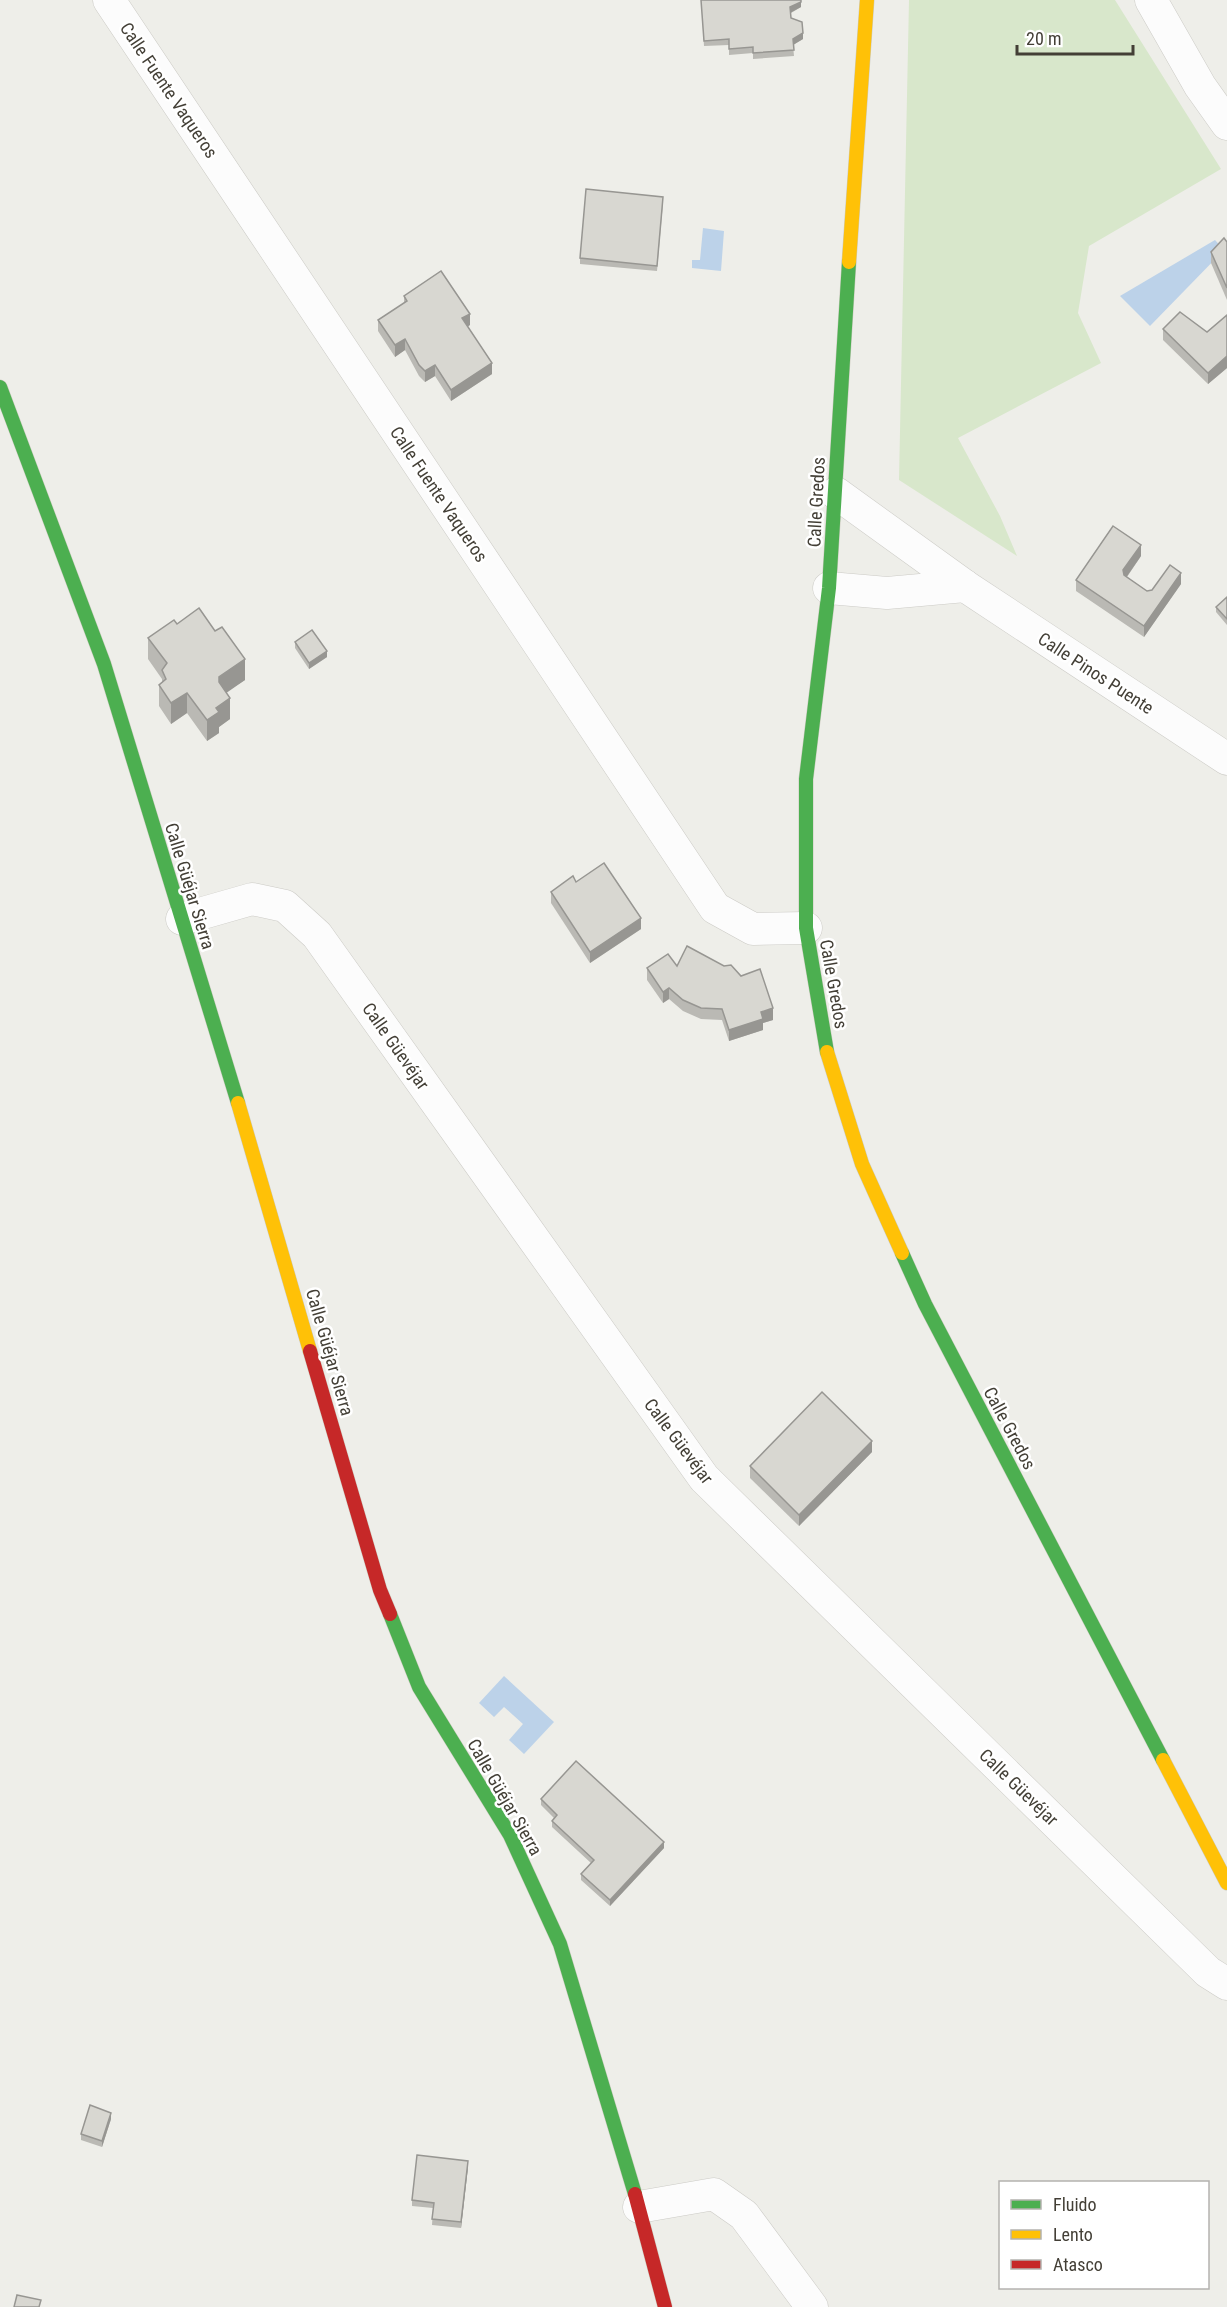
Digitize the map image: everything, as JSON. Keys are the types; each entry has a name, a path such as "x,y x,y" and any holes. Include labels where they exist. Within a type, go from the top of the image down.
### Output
{"street":[{"name":"Calle Fuente Vaqueros","path":"109,0 715,908 753,929 806,928"},
{"name":"Calle Gredos","path":"867,0 829,588 806,779 806,928 826,1047 862,1164 924,1304 1227,1883"},
{"path":"1151,0 1200,86 1227,124"},
{"name":"Calle Güéjar Sierra","path":"0,387 104,664 258,1167 380,1590 419,1687 510,1835 560,1944 639,2207 665,2307"},
{"name":"Calle Pinos Puente","path":"836,493 965,586 1227,759"},
{"path":"829,588 887,593 965,586"},
{"name":"Calle Güevéjar","path":"182,919 252,899 285,906 317,935 704,1478 1208,1972 1227,1984"},
{"path":"639,2207 714,2194 744,2215 812,2307"}],"green space":[{"path":"909,0 1115,0 1221,169 1089,246 1078,313 1101,363 958,438 1000,516 1017,556 899,480"}],"water":[{"path":"703,228 724,231 721,271 692,268 692,260 700,260"},
{"path":"1215,240 1224,250 1150,326 1120,296"},
{"path":"504,1676 554,1722 524,1754 509,1740 523,1724 504,1707 494,1717 479,1703"}],"building":[{"path":"701,0 801,0 790,7 791,18 802,22 803,33 793,39 794,50 753,53 753,47 729,49 729,39 704,41"},
{"path":"586,189 663,197 657,266 580,258"},
{"path":"1224,238 1227,242 1227,288 1211,252"},
{"path":"441,271 470,314 462,318 492,363 451,390 435,365 425,371 419,365 405,339 395,345 378,320 407,301 404,296"},
{"path":"1180,312 1207,332 1227,315 1227,356 1208,373 1163,329"},
{"path":"1113,526 1141,545 1123,570 1124,575 1147,591 1152,590 1170,565 1181,573 1144,626 1076,580"},
{"path":"1227,597 1227,619 1216,607"},
{"path":"199,608 215,631 222,627 245,659 219,677 219,682 230,698 216,708 219,712 207,720 187,693 171,703 159,685 166,679 162,670 167,663 148,638 174,620 177,624"},
{"path":"312,630 327,651 309,663 295,642"},
{"path":"604,863 641,918 590,952 551,892 573,876 576,882"},
{"path":"687,946 724,966 731,965 741,976 760,969 773,1008 761,1012 763,1019 729,1030 722,1009 701,1008 683,1000 669,988 663,992 647,968 668,954 677,966"},
{"path":"822,1392 872,1441 799,1515 750,1466"},
{"path":"576,1761 664,1842 610,1900 581,1874 594,1860 552,1821 557,1815 541,1799"},
{"path":"90,2105 111,2113 102,2141 81,2134"},
{"path":"417,2155 468,2161 461,2222 432,2219 434,2203 412,2200"},
{"path":"17,2295 41,2300 39,2307 14,2307"}],"traffic: fast":[{"path":"827,1052 806,928 806,779 829,588 849,262"},
{"path":"0,387 104,664 238,1103"},
{"path":"902,1253 925,1304 1163,1760"},
{"path":"390,1614 419,1687 510,1835 560,1944 635,2194"}],"traffic: slow":[{"path":"849,262 867,0"},
{"path":"827,1052 862,1164 902,1253"},
{"path":"238,1103 310,1351"},
{"path":"1163,1760 1227,1883"}],"traffic: jam":[{"path":"310,1351 380,1590 390,1614"},
{"path":"635,2194 665,2307"}]}
